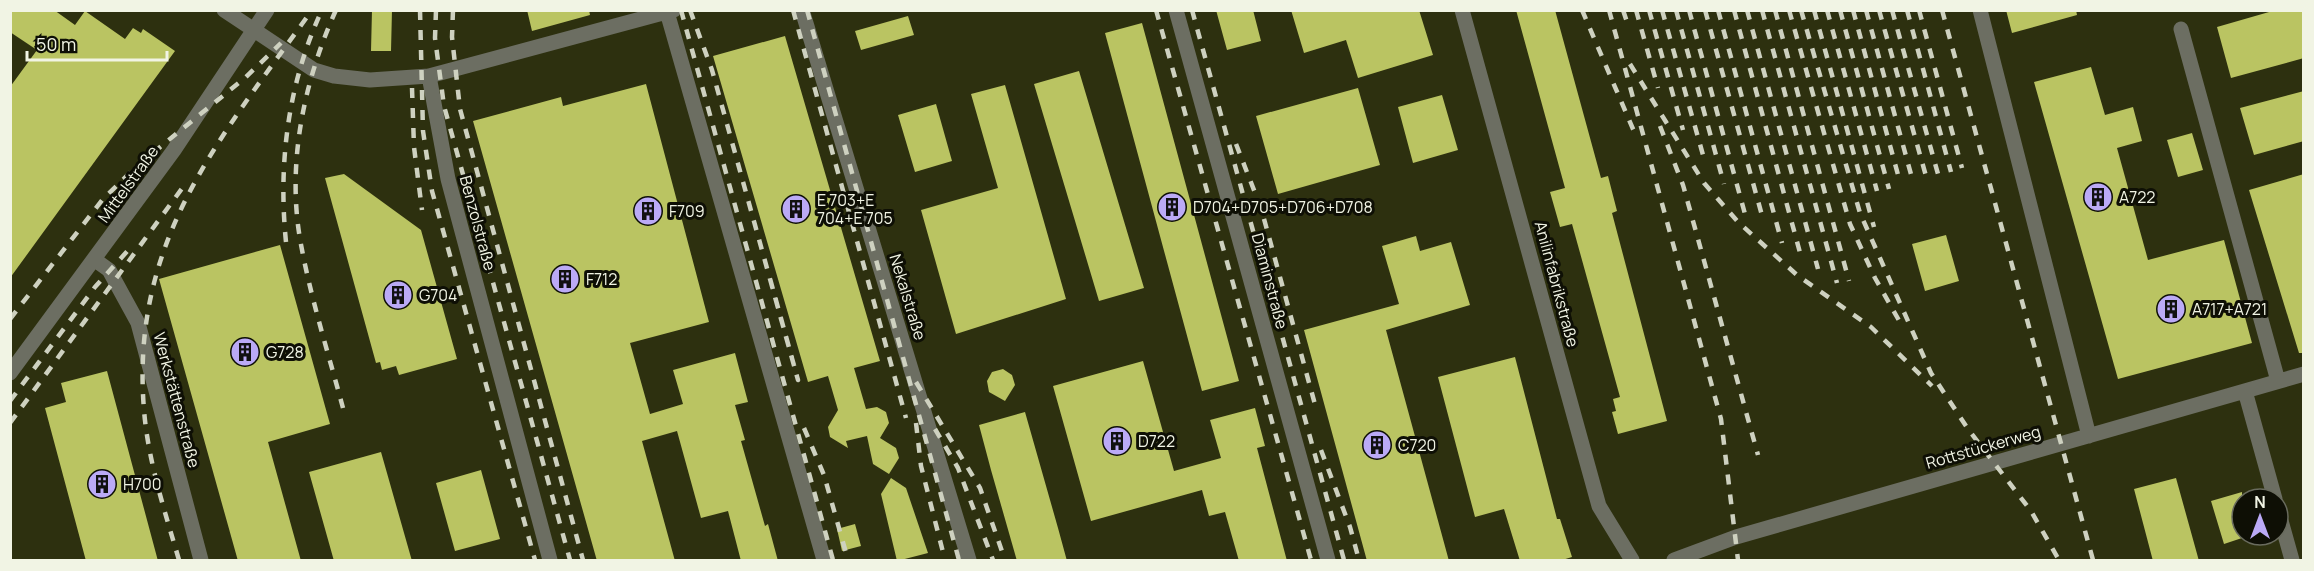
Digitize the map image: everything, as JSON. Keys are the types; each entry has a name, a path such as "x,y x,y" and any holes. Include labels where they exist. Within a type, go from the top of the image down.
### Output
{"street":[{"path":"224,10 252,31 314,70 334,76 370,80 429,76 670,11 824,561"},
{"name":"Mittelstraße","path":"10,374 174,150 267,10"},
{"name":"Nekalstraße","path":"801,10 969,561"},
{"name":"Diaminstraße","path":"1176,10 1328,561"},
{"name":"Anilinfabrikstraße","path":"1462,10 1599,506 1632,561"},
{"path":"1980,10 2089,436"},
{"path":"2181,29 2278,381"},
{"name":"Benzolstraße","path":"429,76 448,179 550,561"},
{"name":"Werkstättenstraße","path":"95,260 110,270 138,323 201,561"},
{"name":"Rottstückerweg","path":"1674,561 1736,537 2304,374"},
{"path":"2245,391 2272,487"}],"shaded area":[{"path":"10,11 2303,11 2303,560 11,560"}],"building":[{"path":"10,10 54,10 75,25 85,11 125,39 133,28 141,33 143,29 175,51 10,278 10,87 37,50 10,32"},
{"path":"372,10 392,10 391,51 371,51"},
{"path":"527,10 589,10 590,15 532,31"},
{"path":"1216,10 1253,10 1261,41 1227,50"},
{"path":"1291,10 1419,10 1433,55 1358,78 1346,40 1304,53"},
{"path":"1516,10 1555,10 1601,178 1608,176 1617,211 1612,213 1667,421 1618,434 1612,412 1616,411 1613,399 1620,397 1572,224 1560,227 1550,192 1565,188"},
{"path":"2006,10 2076,10 2077,15 2012,33"},
{"path":"2276,10 2304,10 2304,58 2231,78 2217,27"},
{"path":"908,16 914,35 861,50 855,31"},
{"name":"D704+D705+D706+D708","path":"1142,23 1239,381 1202,391 1105,33"},
{"name":"E 703+E 704+E 705","path":"785,36 880,361 854,368 866,409 877,407 886,412 889,423 880,438 896,448 899,458 889,474 873,464 867,436 846,441 848,448 830,437 828,427 838,410 828,376 808,382 713,56"},
{"path":"2091,67 2105,115 2133,107 2142,141 2117,148 2148,260 2224,240 2252,343 2118,379 2034,82"},
{"path":"1079,71 1144,288 1099,301 1034,84"},
{"path":"646,84 709,322 630,343 650,414 683,404 673,370 735,353 748,402 735,405 745,440 741,441 765,526 768,524 778,561 741,561 728,511 701,518 677,431 642,441 675,561 597,561 473,121 561,97 563,106"},
{"path":"1005,85 1066,299 956,334 921,210 998,188 971,94"},
{"path":"1358,88 1380,165 1278,194 1256,116"},
{"path":"2304,91 2304,141 2254,155 2240,108"},
{"path":"1442,95 1458,150 1413,163 1398,107"},
{"path":"936,104 952,161 915,172 898,115"},
{"path":"2192,133 2203,170 2178,177 2167,140"},
{"name":"G704","path":"344,174 421,230 457,359 399,375 396,366 382,370 380,362 376,363 325,178"},
{"path":"2304,174 2304,353 2299,353 2249,190"},
{"path":"1946,235 1959,281 1925,291 1912,244"},
{"name":"C720","path":"1416,236 1420,251 1451,242 1470,305 1386,330 1449,561 1367,561 1304,330 1399,304 1382,246"},
{"name":"G728","path":"280,245 330,424 268,442 301,561 238,561 159,279"},
{"path":"1515,357 1557,519 1560,519 1572,557 1559,561 1520,561 1504,509 1475,517 1438,377"},
{"name":"D722","path":"1143,361 1174,471 1221,458 1210,420 1255,408 1265,446 1257,448 1287,561 1239,561 1225,512 1209,516 1202,490 1091,521 1053,386"},
{"path":"1003,369 1012,375 1015,385 1005,401 989,392 987,381 992,372"},
{"name":"H700","path":"107,371 158,561 86,561 45,408 66,402 61,383"},
{"path":"1025,412 1067,561 1017,561 991,470 979,425"},
{"path":"381,452 412,561 334,561 309,472"},
{"path":"481,470 500,539 455,551 436,483"},
{"path":"891,478 906,488 928,553 897,561 881,494"},
{"path":"2176,478 2199,561 2153,561 2134,489"},
{"path":"2230,495 2230,542 2224,544 2211,501"},
{"path":"855,524 861,546 842,551 837,529"}],"railway":[{"path":"179,560 153,467 146,429 143,349 151,294 167,243 188,195 215,148 245,103 312,10"},
{"path":"286,242 283,183 288,124 301,66 322,10"},
{"path":"336,10 307,93 297,151 296,181 297,210 304,260 343,408"},
{"path":"420,10 423,131 432,191 535,560"},
{"path":"436,10 435,38 444,106 570,560"},
{"path":"453,10 452,37 460,109 583,560"},
{"path":"681,10 833,560"},
{"path":"690,10 712,70 798,380 769,275"},
{"path":"793,10 906,418"},
{"path":"807,10 959,560"},
{"path":"1156,10 1311,560"},
{"path":"1192,10 1344,560"},
{"path":"1582,10 1636,136"},
{"path":"1609,10 1721,419 1738,560"},
{"path":"1623,10 1628,25"},
{"path":"1636,10 1658,88"},
{"path":"1649,10 1683,130"},
{"path":"1662,10 1705,162"},
{"path":"1676,10 1724,184"},
{"path":"1689,10 1745,214"},
{"path":"1705,10 1763,219"},
{"path":"1718,10 1782,243"},
{"path":"1734,10 1802,260"},
{"path":"1747,10 1818,269"},
{"path":"1762,10 1837,283"},
{"path":"1775,10 1849,281"},
{"path":"1789,10 1850,224 1875,278 1901,324"},
{"path":"1801,10 1860,213 1931,373 1968,429 2031,511 2059,560"},
{"path":"1814,10 1874,227"},
{"path":"1827,10 1877,191"},
{"path":"1840,10 1889,189"},
{"path":"1853,10 1900,182"},
{"path":"1866,10 1912,178"},
{"path":"1879,10 1926,176"},
{"path":"1892,10 1938,174"},
{"path":"1907,10 1951,172"},
{"path":"1919,10 1962,168"},
{"path":"1942,10 2093,560"},
{"path":"10,319 103,199 138,165 246,77 281,43"},
{"path":"1630,64 1704,183 1738,222 1797,275 1871,327 1932,386"},
{"path":"412,88 414,147 422,210"},
{"path":"1660,126 1683,185 1758,455"},
{"path":"1236,144 1261,208 1316,408"},
{"path":"10,423 186,183"},
{"path":"10,401 95,287 131,247"},
{"path":"916,382 980,488 1005,560"},
{"path":"916,423 921,466 945,560"},
{"path":"804,428 824,475 848,560"},
{"path":"935,429 958,468 993,560"},
{"path":"1321,450 1350,527 1359,560"}],"place":[{"name":"A722","path":"2098,197"},
{"name":"D704+D705+D706+D708","path":"1172,207"},
{"name":"E 703+E 704+E 705","path":"796,209"},
{"name":"F709","path":"648,211"},
{"name":"F712","path":"565,279"},
{"name":"G704","path":"398,295"},
{"name":"A717+A721","path":"2171,309"},
{"name":"G728","path":"245,352"},
{"name":"D722","path":"1117,441"},
{"name":"C720","path":"1377,445"},
{"name":"H700","path":"102,484"}]}
